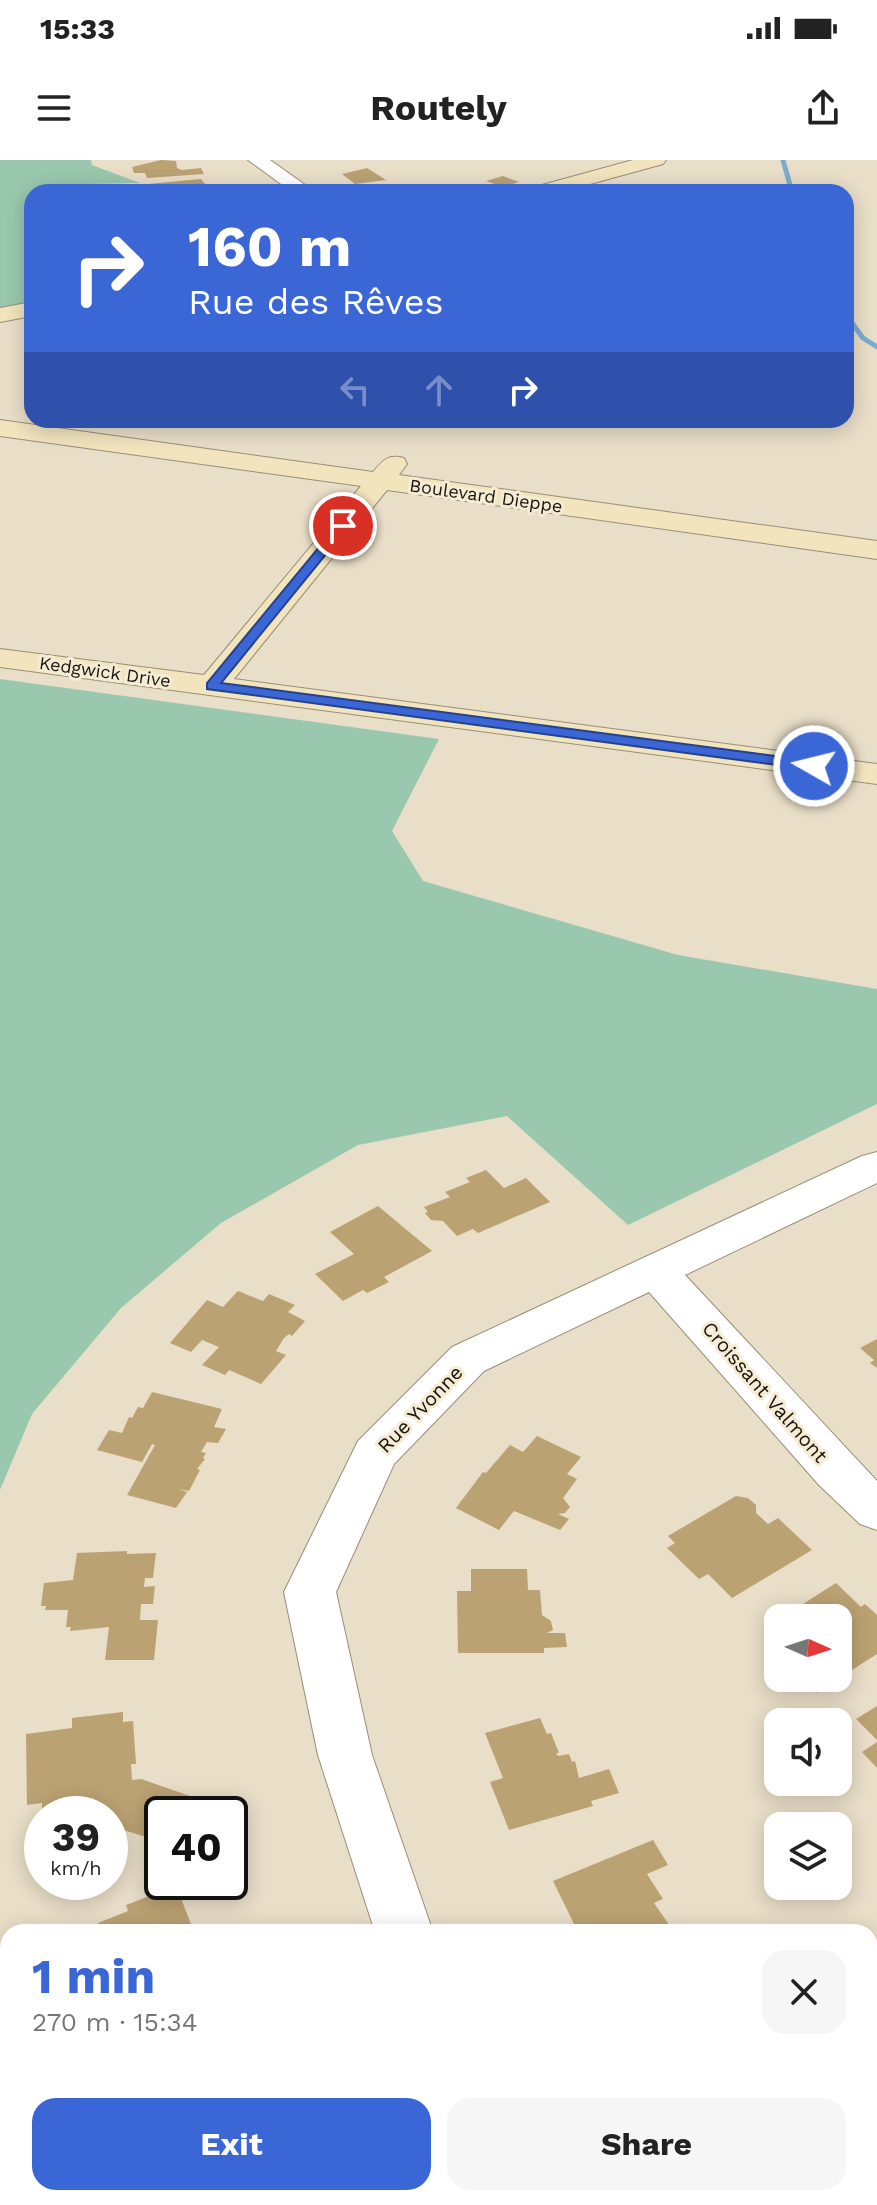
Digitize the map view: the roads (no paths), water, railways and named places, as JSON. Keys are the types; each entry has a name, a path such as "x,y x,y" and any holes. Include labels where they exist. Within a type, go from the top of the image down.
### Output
{"street":[{"path":"257,160 293,184"},
{"path":"568,184 656,160"},
{"path":"0,315 24,310"},
{"name":"Boulevard Dieppe","path":"0,428 877,550"},
{"path":"212,686 380,481"},
{"name":"Kedgwick Drive","path":"0,658 877,774"},
{"name":"Rue Yvonne","path":"401,1924 345,1755 310,1592 375,1454 468,1359 877,1166"},
{"name":"Croissant Valmont","path":"653,1271 680,1295 836,1472 877,1511"}],"waterway":[{"path":"783,160 790,184"},
{"path":"854,326 863,338 877,347"}]}
